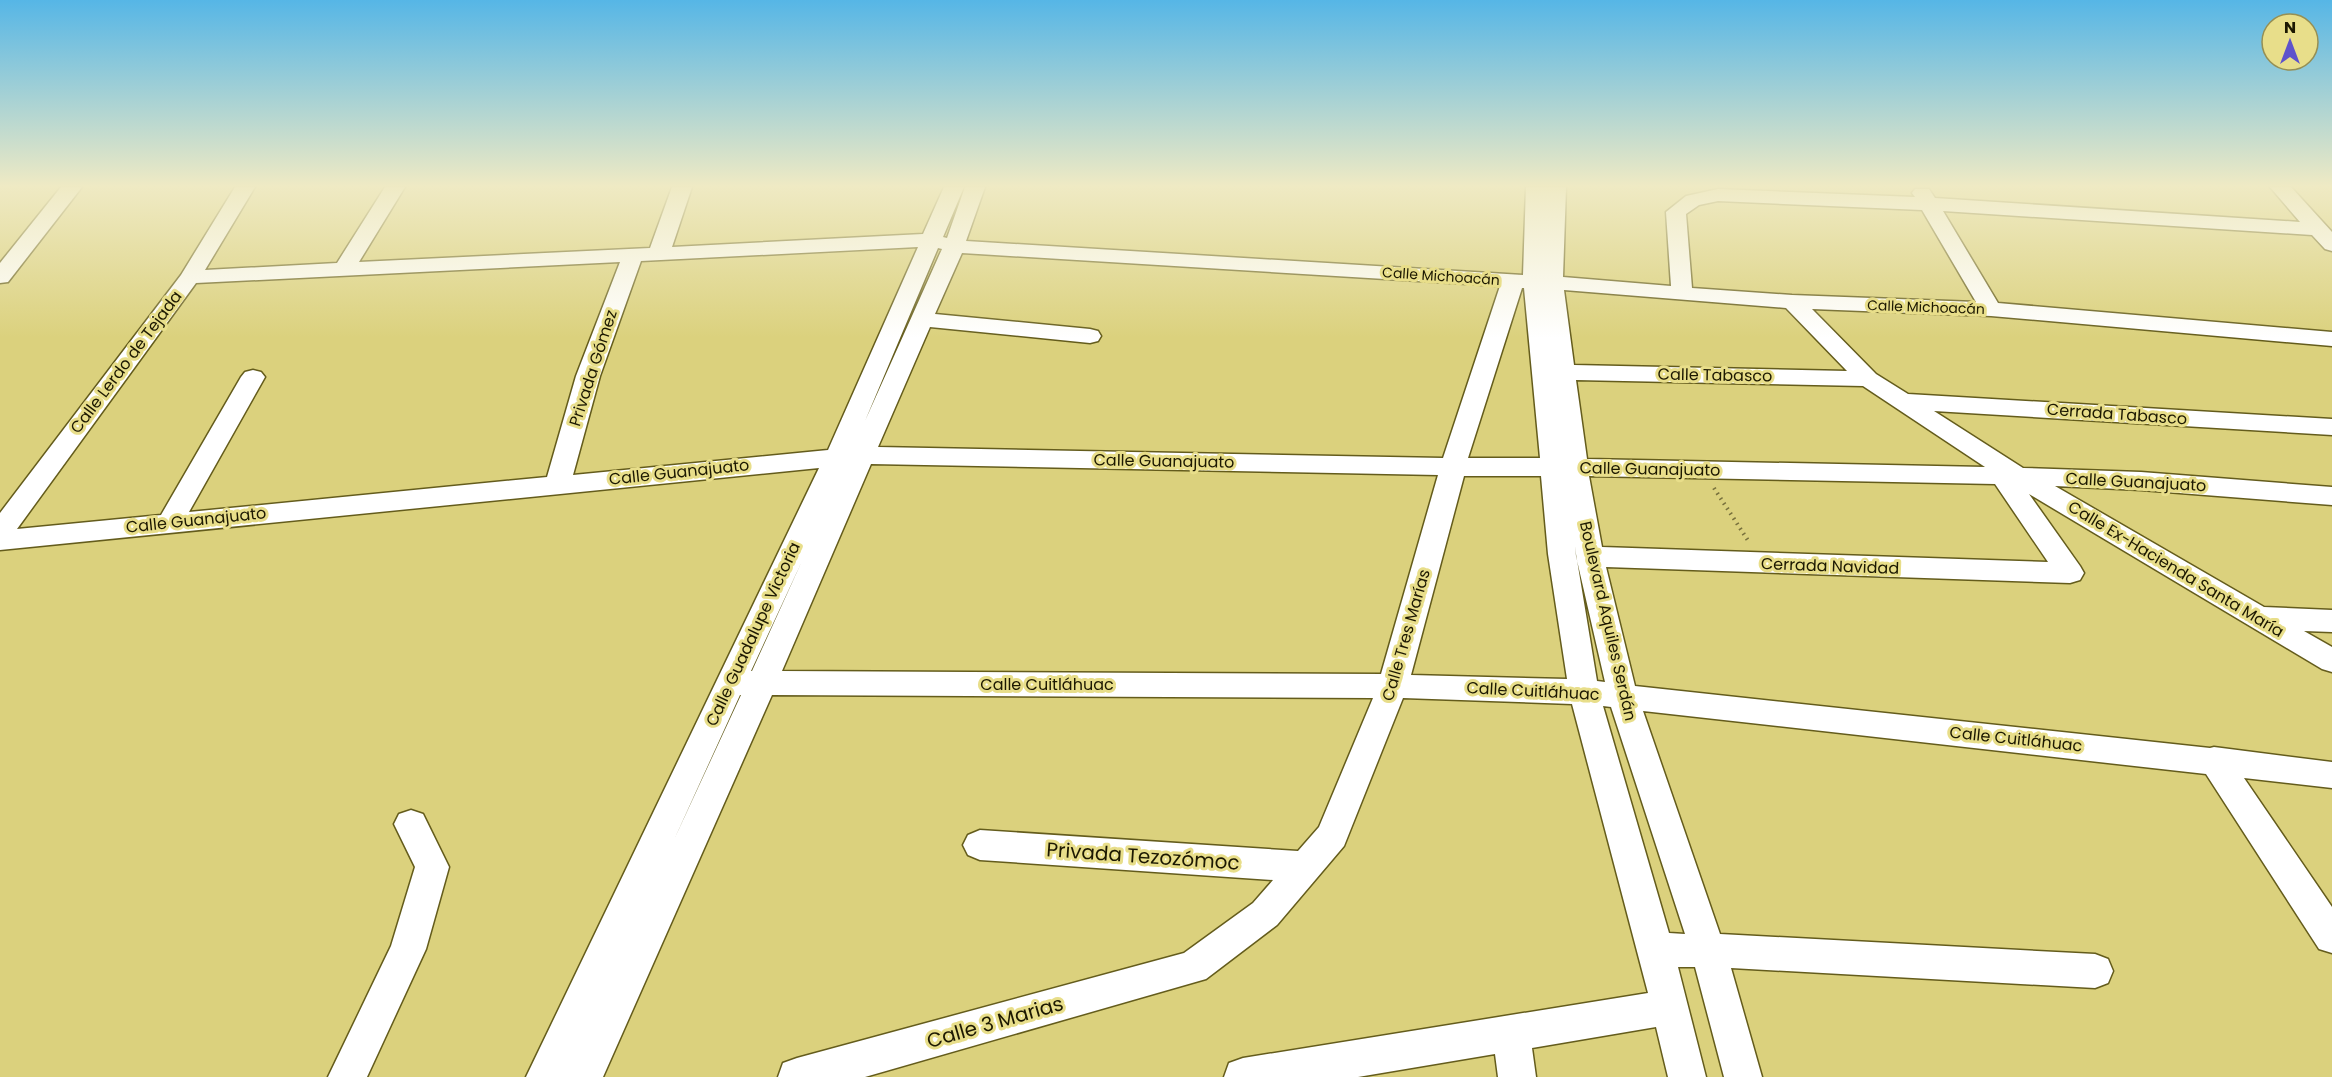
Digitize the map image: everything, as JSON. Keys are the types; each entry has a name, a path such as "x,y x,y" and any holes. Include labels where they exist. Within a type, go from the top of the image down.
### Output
{"street":[{"path":"0,277 32,237"},
{"name":"Calle Lerdo de Tejada","path":"0,532 190,277 214,237"},
{"path":"345,268 364,237"},
{"path":"659,253 664,237"},
{"name":"Calle Guadalupe Victoria","path":"545,1077 729,683 921,319 944,237"},
{"name":"Calle Guadalupe Victoria","path":"583,1077 762,683 849,456 946,237"},
{"name":"Boulevard Aquiles Serdán","path":"1534,237 1533,282 1564,468 1590,556 1623,697 1708,950 1743,1077"},
{"name":"Boulevard Aquiles Serdán","path":"1544,237 1533,282 1563,372 1562,554 1584,692 1656,950 1687,1077"},
{"path":"1678,237 1682,294"},
{"path":"1948,237 1991,309"},
{"name":"Calle Michoacán","path":"190,277 633,254 943,243 1533,282 1792,303 1991,309 2332,339"},
{"name":"Privada Gómez","path":"558,484 588,376 633,254"},
{"name":"Calle Tres Marías","path":"1193,967 1265,914 1332,836 1393,686 1453,467 1533,282"},
{"name":"Calle Ex-Hacienda Santa María","path":"1792,303 1868,379 2010,475 2332,661"},
{"path":"921,319 1090,336"},
{"name":"Calle Tabasco","path":"1563,372 1868,379"},
{"path":"170,523 253,377"},
{"name":"Cerrada Tabasco","path":"1901,401 2332,427"},
{"name":"Calle Guanajuato","path":"0,540 849,456 2010,475 2141,481 2332,496"},
{"name":"Cerrada Navidad","path":"1590,556 1764,564 2070,573 2010,475"},
{"path":"2257,617 2332,621"},
{"name":"Calle Cuitláhuac","path":"729,683 1393,686 1584,692 2214,760 2332,775"},
{"path":"2214,760 2332,937"},
{"path":"347,1077 408,949 432,867 411,824"},
{"name":"Privada Tezozómoc","path":"980,845 1306,867"},
{"path":"1656,950 1708,950 2095,971"},
{"name":"Calle 3 Marias","path":"797,1077 1193,967"},
{"path":"1243,1077 1669,1006"},
{"path":"1511,1032 1517,1077"}],"path":[{"path":"1703,470 1764,564"}]}
